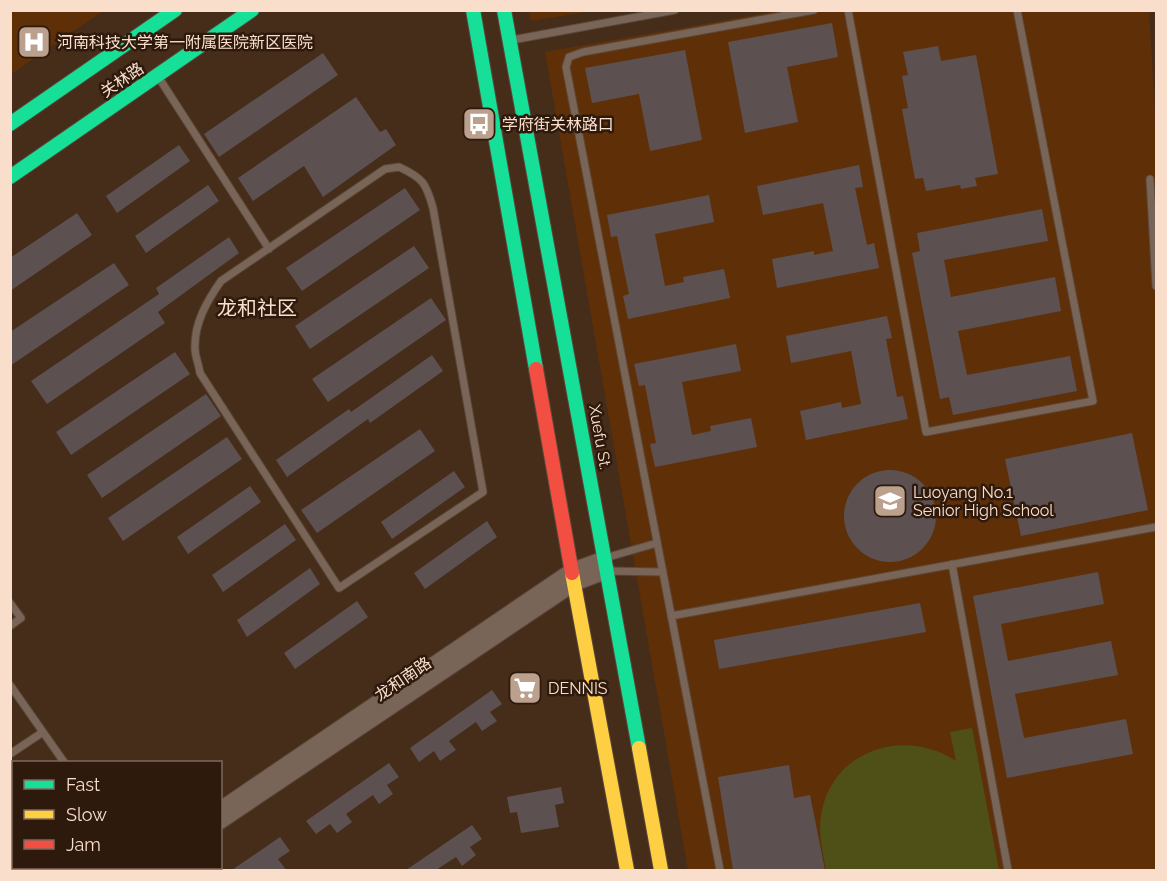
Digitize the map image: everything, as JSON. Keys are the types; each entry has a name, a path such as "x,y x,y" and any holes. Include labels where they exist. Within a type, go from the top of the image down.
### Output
{"main road":[{"name":"关林路","path":"10,123 175,10"},
{"name":"关林路","path":"10,177 252,10"},
{"path":"473,10 627,870"},
{"name":"Xuefu St.","path":"504,10 661,870"}],"street":[{"name":"龙和南路","path":"222,808 573,577 606,564"},
{"name":"龙和南路","path":"222,821 573,577"}],"lane":[{"path":"510,41 675,10"},
{"path":"720,870 566,67 569,57 583,52 814,10"},
{"path":"848,10 926,432 1093,400 1017,10"},
{"path":"158,76 268,249"},
{"path":"399,167 416,175 427,188 433,208 483,492 339,588 200,373 198,365 195,349 198,322 207,300 221,281 268,249 385,169 399,167"},
{"path":"1150,179 1156,286"},
{"path":"671,616 1156,527"},
{"path":"606,564 657,543"},
{"path":"606,564 663,572"},
{"path":"952,564 1008,870"},
{"path":"10,603 21,618 10,626"},
{"path":"11,688 63,761"},
{"path":"10,754 43,732"}],"shaded area":[{"name":"河南科技大学第一附属医院新区医院","path":"11,10 103,10 103,11 11,74"},
{"path":"529,10 591,11 531,21"},
{"name":"Luoyang No.1 Senior High School","path":"776,11 1149,11 1156,132 1156,870 688,870 545,52"},
{"path":"972,728 999,870 826,870 820,823 827,794 839,775 854,761 872,751 893,746 914,746 936,751 956,761 950,732"}],"building":[{"path":"832,23 838,57 787,67 798,122 745,133 728,42"},
{"path":"938,46 941,61 976,55 998,174 975,178 977,186 961,189 960,185 926,191 923,178 915,179 902,109 908,108 902,76 908,75 903,52"},
{"path":"685,50 702,140 650,151 639,94 592,103 585,68"},
{"path":"323,53 338,75 219,157 204,134"},
{"path":"356,97 380,132 386,129 396,145 323,197 304,166 253,201 238,178"},
{"path":"179,145 190,161 117,213 106,196"},
{"path":"859,165 863,187 855,188 867,245 874,243 879,268 777,288 772,259 814,251 814,255 833,251 823,203 763,215 757,186"},
{"path":"208,185 219,201 146,253 135,236"},
{"path":"405,188 420,210 302,291 286,268"},
{"path":"709,195 714,222 655,234 665,286 684,282 683,277 724,269 730,298 628,319 623,296 629,294 617,236 611,237 607,215"},
{"path":"1042,209 1048,241 944,260 951,297 1055,277 1061,311 958,331 967,375 1070,356 1077,391 953,415 949,397 940,399 912,253 920,251 917,233"},
{"path":"77,213 92,235 10,291 10,258"},
{"path":"229,237 239,253 158,312 165,323 47,404 31,381 159,294 156,288"},
{"path":"414,246 429,268 310,349 295,326"},
{"path":"114,263 129,285 10,366 10,332"},
{"path":"431,298 446,320 328,402 312,379"},
{"path":"887,316 892,338 886,339 897,397 903,396 908,419 806,440 800,411 841,402 842,408 861,404 851,351 791,363 786,336"},
{"path":"736,344 741,371 682,382 692,435 711,431 710,426 751,418 757,447 655,467 650,444 656,443 645,385 639,386 634,364"},
{"path":"175,352 190,374 71,455 56,432"},
{"path":"432,355 443,371 370,423 368,419 287,477 276,460 349,409 351,412"},
{"path":"206,394 221,416 102,498 87,475"},
{"path":"420,429 435,451 317,533 301,510"},
{"path":"1132,433 1148,510 1021,536 1005,459"},
{"path":"227,437 242,459 123,541 108,518"},
{"path":"881,470 899,470 916,477 929,490 936,507 936,525 929,542 916,555 899,562 881,562 864,555 851,542 844,525 844,507 851,490 864,477"},
{"path":"454,471 465,487 392,539 381,522"},
{"path":"250,486 261,502 188,554 177,537"},
{"path":"487,521 497,537 425,589 414,573"},
{"path":"285,524 296,540 223,592 212,575"},
{"path":"310,568 320,584 247,637 237,620"},
{"path":"1098,572 1104,604 1001,624 1008,661 1111,641 1118,675 1015,694 1024,738 1126,719 1133,754 1007,778 973,596"},
{"path":"357,601 368,617 295,669 284,653"},
{"path":"920,603 926,632 719,669 714,640"},
{"path":"492,690 502,704 490,712 497,721 482,731 476,722 449,741 456,750 440,761 434,751 419,762 410,748"},
{"path":"389,763 399,777 387,785 393,794 379,804 373,795 346,814 352,822 337,833 330,824 316,834 306,821"},
{"path":"789,765 794,798 810,795 825,870 733,870 718,777"},
{"path":"561,787 564,803 555,805 559,827 521,833 517,812 510,813 507,797"},
{"path":"472,825 482,839 470,847 476,855 462,866 456,857 436,870 406,870"},
{"path":"280,837 290,851 278,859 286,870 232,870"}],"traffic: fast":[{"path":"10,124 175,10"},
{"path":"10,177 252,10"},
{"path":"473,10 536,369"},
{"path":"504,10 639,748"}],"traffic: slow":[{"path":"572,573 627,870"},
{"path":"639,748 661,870"}],"traffic: jam":[{"path":"536,369 572,573"}],"place":[{"name":"河南科技大学第一附属医院新区医院","path":"34,42"},
{"name":"学府街关林路口","path":"479,124"},
{"name":"Luoyang No.1 Senior High School","path":"890,501"},
{"name":"DENNIS","path":"525,688"}],"district":[{"name":"龙和社区","path":"257,308"}]}
